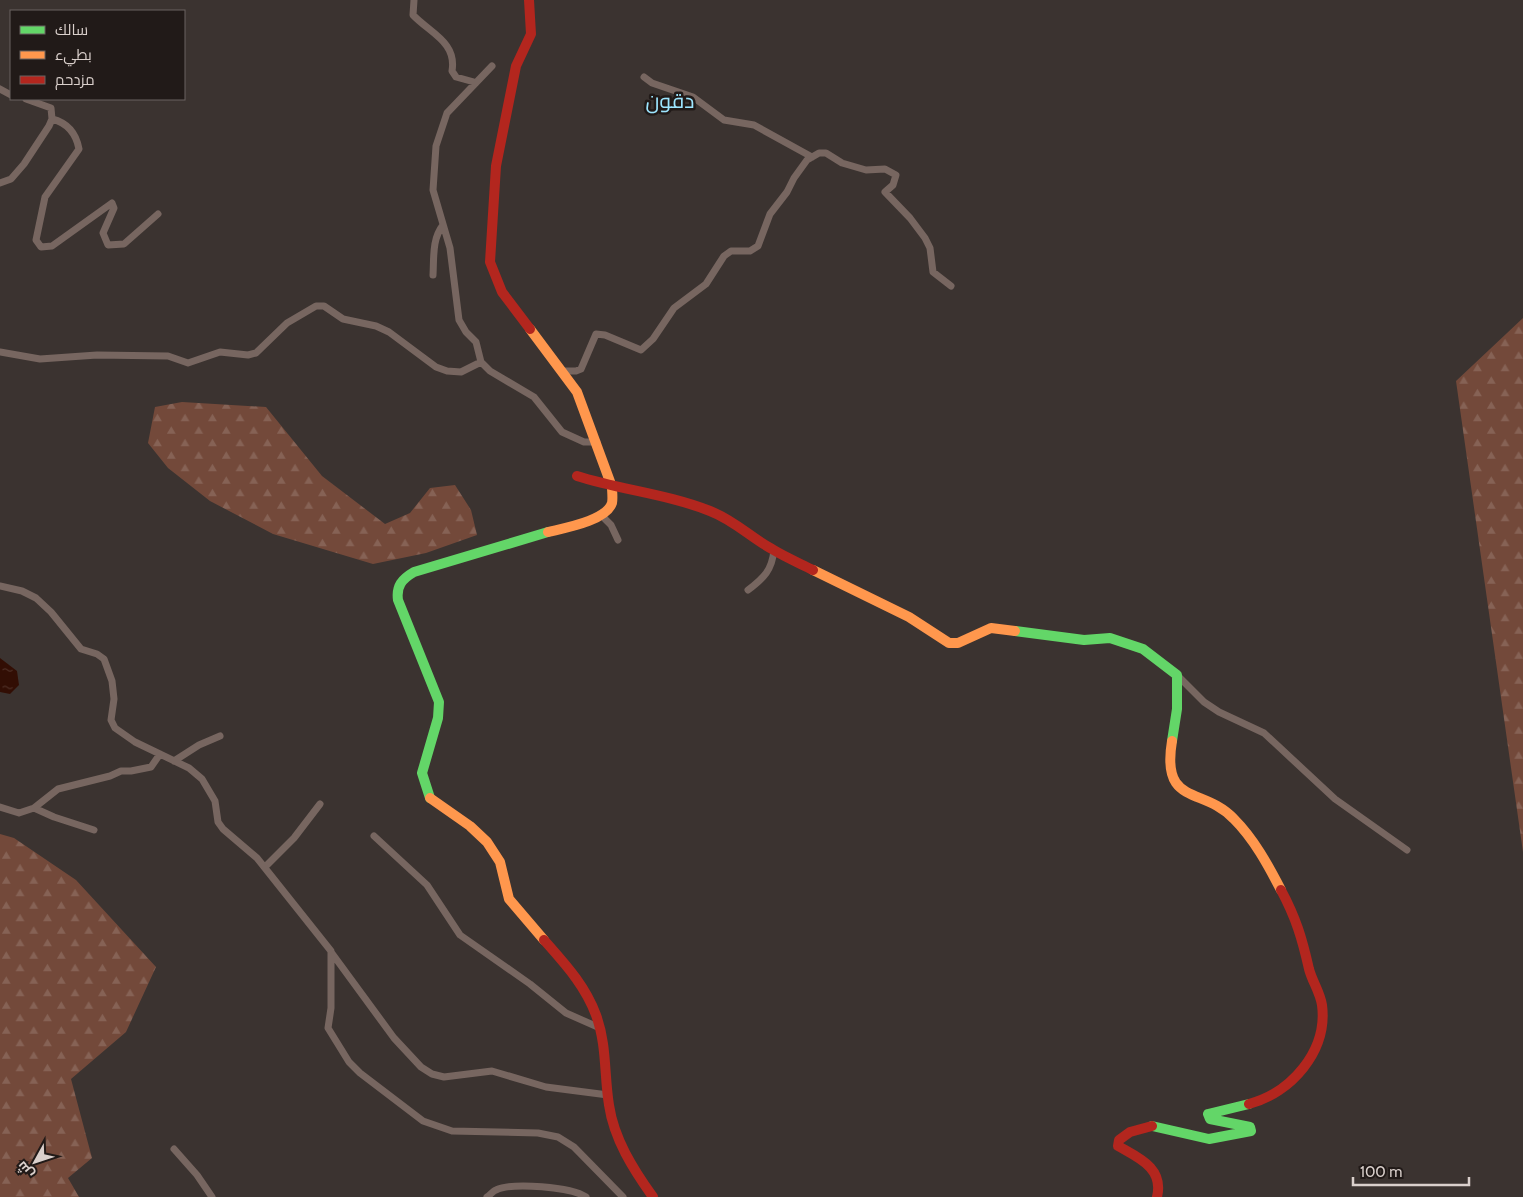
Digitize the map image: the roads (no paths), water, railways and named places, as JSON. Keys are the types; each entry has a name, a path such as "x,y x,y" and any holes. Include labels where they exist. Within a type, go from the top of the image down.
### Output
{"street":[{"path":"414,0 413,15 435,33 449,48 454,61 452,71 456,77 474,82"},
{"path":"529,0 530,34 516,66 496,166 490,262 502,292 576,392 597,442 612,487 612,502 601,515 585,523 531,536 414,572 403,578 396,591 439,702 438,718 422,773 426,789 430,798 464,822 493,847 504,873 506,892 509,899 580,981 591,1003 600,1028 605,1051 608,1095 614,1126 626,1157 653,1197"},
{"path":"492,66 474,82 447,113 437,140 432,171 433,190 450,248 460,320 466,332 476,342 482,362 501,379 524,389 534,396 562,432 584,442 597,442"},
{"path":"644,76 652,83 693,98 724,120 754,125 812,157"},
{"path":"0,183 12,179 20,171 52,119 51,108 29,100"},
{"path":"52,119 62,121 69,127 77,137 79,149 45,197 36,240 42,247 52,246 112,203 114,208 103,233 108,245 124,244 158,214"},
{"path":"562,371 581,369 596,334 605,335 641,350 653,339 674,308 706,284 724,256 731,251 750,251 758,246 770,214 788,192 800,169 812,157 826,153 842,163 866,170 885,169 896,175 893,185 885,192 910,218 925,238 930,248 933,272 952,286"},
{"path":"433,275 434,246 437,232 443,225"},
{"path":"0,352 40,359 97,355 168,356 188,363 220,352 248,355 256,353 287,323 316,306 324,306 343,319 376,326 389,332 436,367 447,371 461,372 482,362"},
{"path":"577,476 612,487 658,495 710,511 737,524 774,550 908,617 949,643 958,643 992,628 1084,640 1110,638 1142,648 1177,675 1204,702 1219,712 1264,733 1335,798 1407,850"},
{"path":"601,515 611,525 618,540"},
{"path":"748,590 764,578 772,564 774,550"},
{"path":"0,586 22,591 36,598 51,612 81,649 98,654 104,660 112,681 114,698 112,720 115,728 189,768 202,779 215,801 218,822 223,829 265,866 331,951 394,1038 421,1067 432,1074 444,1077 492,1071 546,1087 608,1095"},
{"path":"1157,1197 1161,1184 1159,1176 1146,1164 1118,1146 1120,1140 1139,1129 1160,1126 1207,1139 1251,1131 1250,1127 1210,1118 1208,1114 1261,1100 1286,1086 1303,1067 1313,1051 1322,1007 1310,975 1302,934 1257,849 1241,826 1223,809 1182,790 1174,782 1171,766 1171,749 1177,708 1177,675"},
{"path":"174,761 199,745 220,736"},
{"path":"0,807 19,813 34,808 58,789 110,776 121,771 152,767 160,754"},
{"path":"265,866 294,838 320,804"},
{"path":"34,808 54,817 94,830"},
{"path":"374,836 427,885 460,935 530,984 566,1013 600,1028"},
{"path":"331,951 331,1008 328,1028 349,1062 360,1073 407,1111 437,1128 473,1133 538,1133 558,1137 574,1147 623,1197"},
{"path":"174,1149 197,1175 212,1197"},
{"path":"487,1197 496,1190 514,1187 557,1187 586,1197"}],"water":[{"path":"0,658 17,671 19,685 10,694 0,692"}],"district":[{"name":"دقون","path":"670,101"}]}
